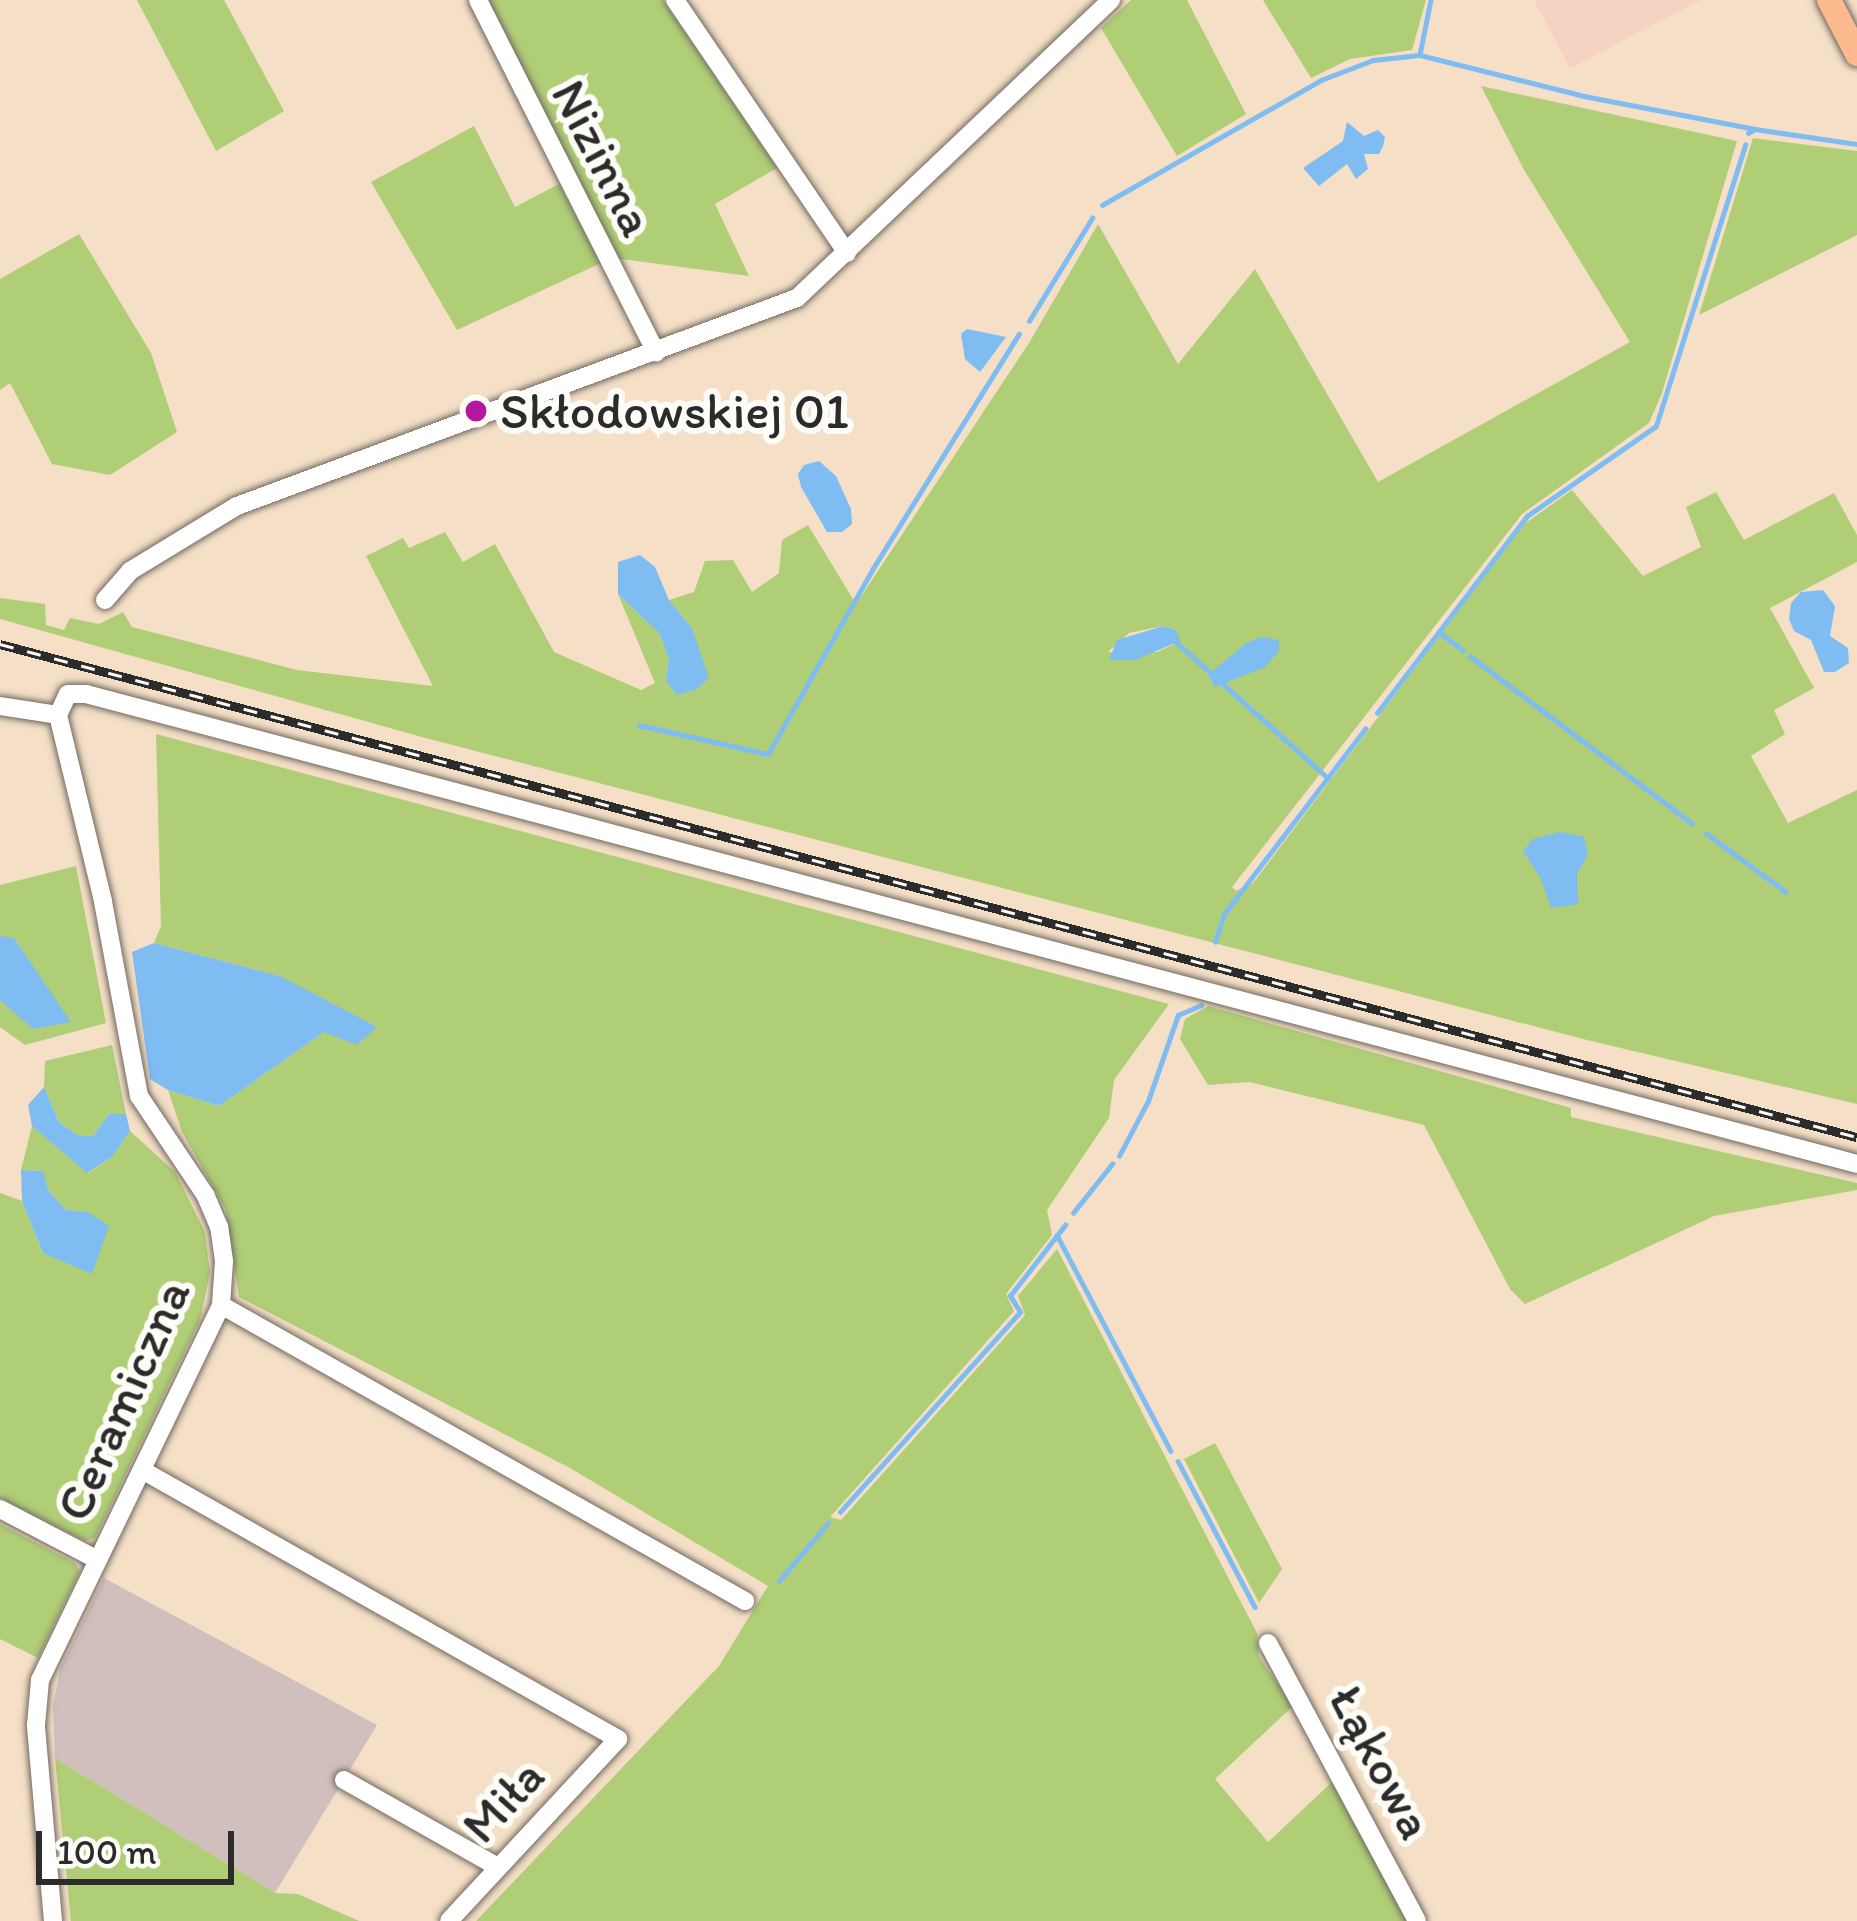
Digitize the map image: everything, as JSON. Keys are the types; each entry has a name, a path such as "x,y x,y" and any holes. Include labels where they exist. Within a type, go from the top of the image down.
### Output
{"main road":[{"path":"1828,0 1857,54"}],"street":[{"name":"Nizinna","path":"478,0 656,352"},
{"path":"675,0 847,254"},
{"path":"105,600 130,571 236,506 790,302 847,254 1111,0"},
{"path":"0,706 58,715 64,696 86,694 1857,1164"},
{"name":"Ceramiczna","path":"53,1921 35,1725 40,1680 221,1305 219,1226 206,1196 140,1096 104,901 58,715"},
{"path":"221,1305 745,1601"},
{"name":"Miła","path":"142,1470 618,1739 448,1921"},
{"path":"0,1509 98,1560"},
{"name":"Łąkowa","path":"1268,1643 1417,1921"},
{"path":"344,1780 498,1868"}],"shaded area":[{"path":"1534,0 1701,0 1570,68"},
{"path":"104,1578 377,1725 275,1893 55,1758 53,1706 60,1669"}],"green space":[{"path":"137,0 224,0 284,111 216,151"},
{"path":"485,0 663,0 777,168 715,204 749,276 614,258"},
{"path":"1131,0 1187,0 1246,114 1177,156 1101,28"},
{"path":"1263,0 1426,0 1412,50 1350,59 1311,78"},
{"path":"1481,86 1737,141 1649,423 1522,514 1232,887 1236,891 1253,883 1523,525 1572,490 1643,576 1701,547 1686,507 1716,492 1744,540 1834,493 1857,535 1857,562 1770,608 1814,688 1774,710 1785,734 1751,756 1788,823 1857,790 1857,1104 1587,1040 422,737 0,619 0,598 45,604 46,625 64,630 70,618 99,624 123,612 132,627 297,670 433,686 366,556 403,538 409,548 445,532 463,562 495,544 554,652 641,690 655,683 618,594 659,633 669,659 666,681 698,651 692,628 669,600 694,592 705,561 733,560 752,592 779,573 782,540 808,525 856,604 1029,343 1098,224 1178,364 1255,269 1378,482 1630,342 1523,168","holes":["1163,626 1176,630 1179,642 1157,652 1108,652 1129,633"]},
{"path":"474,126 515,207 559,184 601,263 457,330 371,182"},
{"path":"1753,138 1857,151 1857,235 1699,315"},
{"path":"79,234 151,353 177,432 110,475 52,464 10,383 0,390 0,279"},
{"path":"156,734 1169,1004 1114,1080 1109,1118 1047,1210 1052,1235 1006,1294 1014,1311 830,1517 841,1520 1025,1315 1018,1296 1057,1249 1257,1633 1259,1657 1293,1706 1215,1779 1268,1842 1332,1782 1408,1921 476,1921 719,1666 768,1586 570,1468 239,1297 226,1210 182,1132 168,1090 219,1106 324,1032 280,976 154,943 161,926"},
{"path":"76,866 106,1023 25,1045 0,1027 0,885"},
{"path":"1208,1006 1571,1108 1571,1117 1857,1183 1857,1190 1714,1216 1525,1304 1510,1289 1424,1125 1250,1082 1208,1085 1180,1039 1185,1019"},
{"path":"112,1045 126,1114 109,1114 93,1136 79,1136 59,1122 44,1087 45,1061"},
{"path":"32,1126 88,1173 112,1157 130,1131 175,1172 205,1232 210,1273 200,1320 95,1538 85,1541 0,1498 0,1193 22,1201 43,1253 88,1212 66,1210 48,1190 42,1171 21,1170"},
{"path":"1215,1443 1282,1569 1259,1603 1184,1459"},
{"path":"0,1524 75,1563 80,1571 38,1658 0,1639"},
{"path":"55,1758 275,1893 298,1894 359,1921 71,1921"}],"water":[{"path":"1347,122 1364,136 1378,130 1385,137 1383,146 1379,154 1364,154 1368,169 1356,179 1347,164 1319,186 1303,168 1343,141"},
{"path":"967,329 1006,337 980,372 965,359 961,334"},
{"path":"819,461 836,476 851,509 852,524 842,532 827,532 801,487 798,474 804,465"},
{"path":"640,555 655,567 669,600 692,628 709,678 697,689 677,695 666,681 669,659 659,633 618,594 618,562"},
{"path":"1823,590 1835,606 1830,636 1848,648 1849,663 1835,672 1824,672 1811,640 1794,631 1789,619 1791,603 1801,592"},
{"path":"1163,626 1176,630 1180,641 1135,660 1109,660 1117,640"},
{"path":"1262,637 1279,640 1279,651 1265,667 1215,687 1209,677 1215,669 1246,643"},
{"path":"1560,832 1584,837 1588,854 1577,874 1578,904 1551,908 1541,879 1523,851 1533,839"},
{"path":"0,936 14,938 71,1022 33,1029 0,1000"},
{"path":"154,943 280,976 377,1027 357,1045 324,1032 219,1106 168,1090 150,1079 132,952"},
{"path":"44,1087 59,1122 79,1136 93,1136 109,1114 126,1114 130,1131 112,1157 87,1173 32,1126 28,1105"},
{"path":"21,1170 43,1171 48,1190 66,1210 88,1212 109,1226 92,1274 43,1253 22,1201"}],"waterway":[{"path":"1431,0 1420,55 1584,96 1755,129"},
{"path":"1102,205 1321,80 1373,60 1419,55"},
{"path":"1748,133 1755,129 1857,144"},
{"path":"1377,713 1527,516 1656,426 1745,145"},
{"path":"1029,321 1092,218"},
{"path":"639,725 768,754 872,570 1019,334"},
{"path":"1439,632 1463,650"},
{"path":"1176,642 1212,674"},
{"path":"1470,656 1692,823"},
{"path":"1221,682 1328,778"},
{"path":"1215,942 1224,914 1365,729"},
{"path":"1706,833 1786,892"},
{"path":"1119,1156 1148,1101 1178,1015 1201,1005"},
{"path":"1073,1213 1112,1164"},
{"path":"840,1512 1020,1312 1010,1296 1065,1225"},
{"path":"1057,1235 1171,1451"},
{"path":"1178,1461 1255,1607"},
{"path":"779,1581 828,1523"}],"railway":[{"path":"0,644 1857,1137"}],"place":[{"name":"Skłodowskiej 01","path":"476,411"}]}
